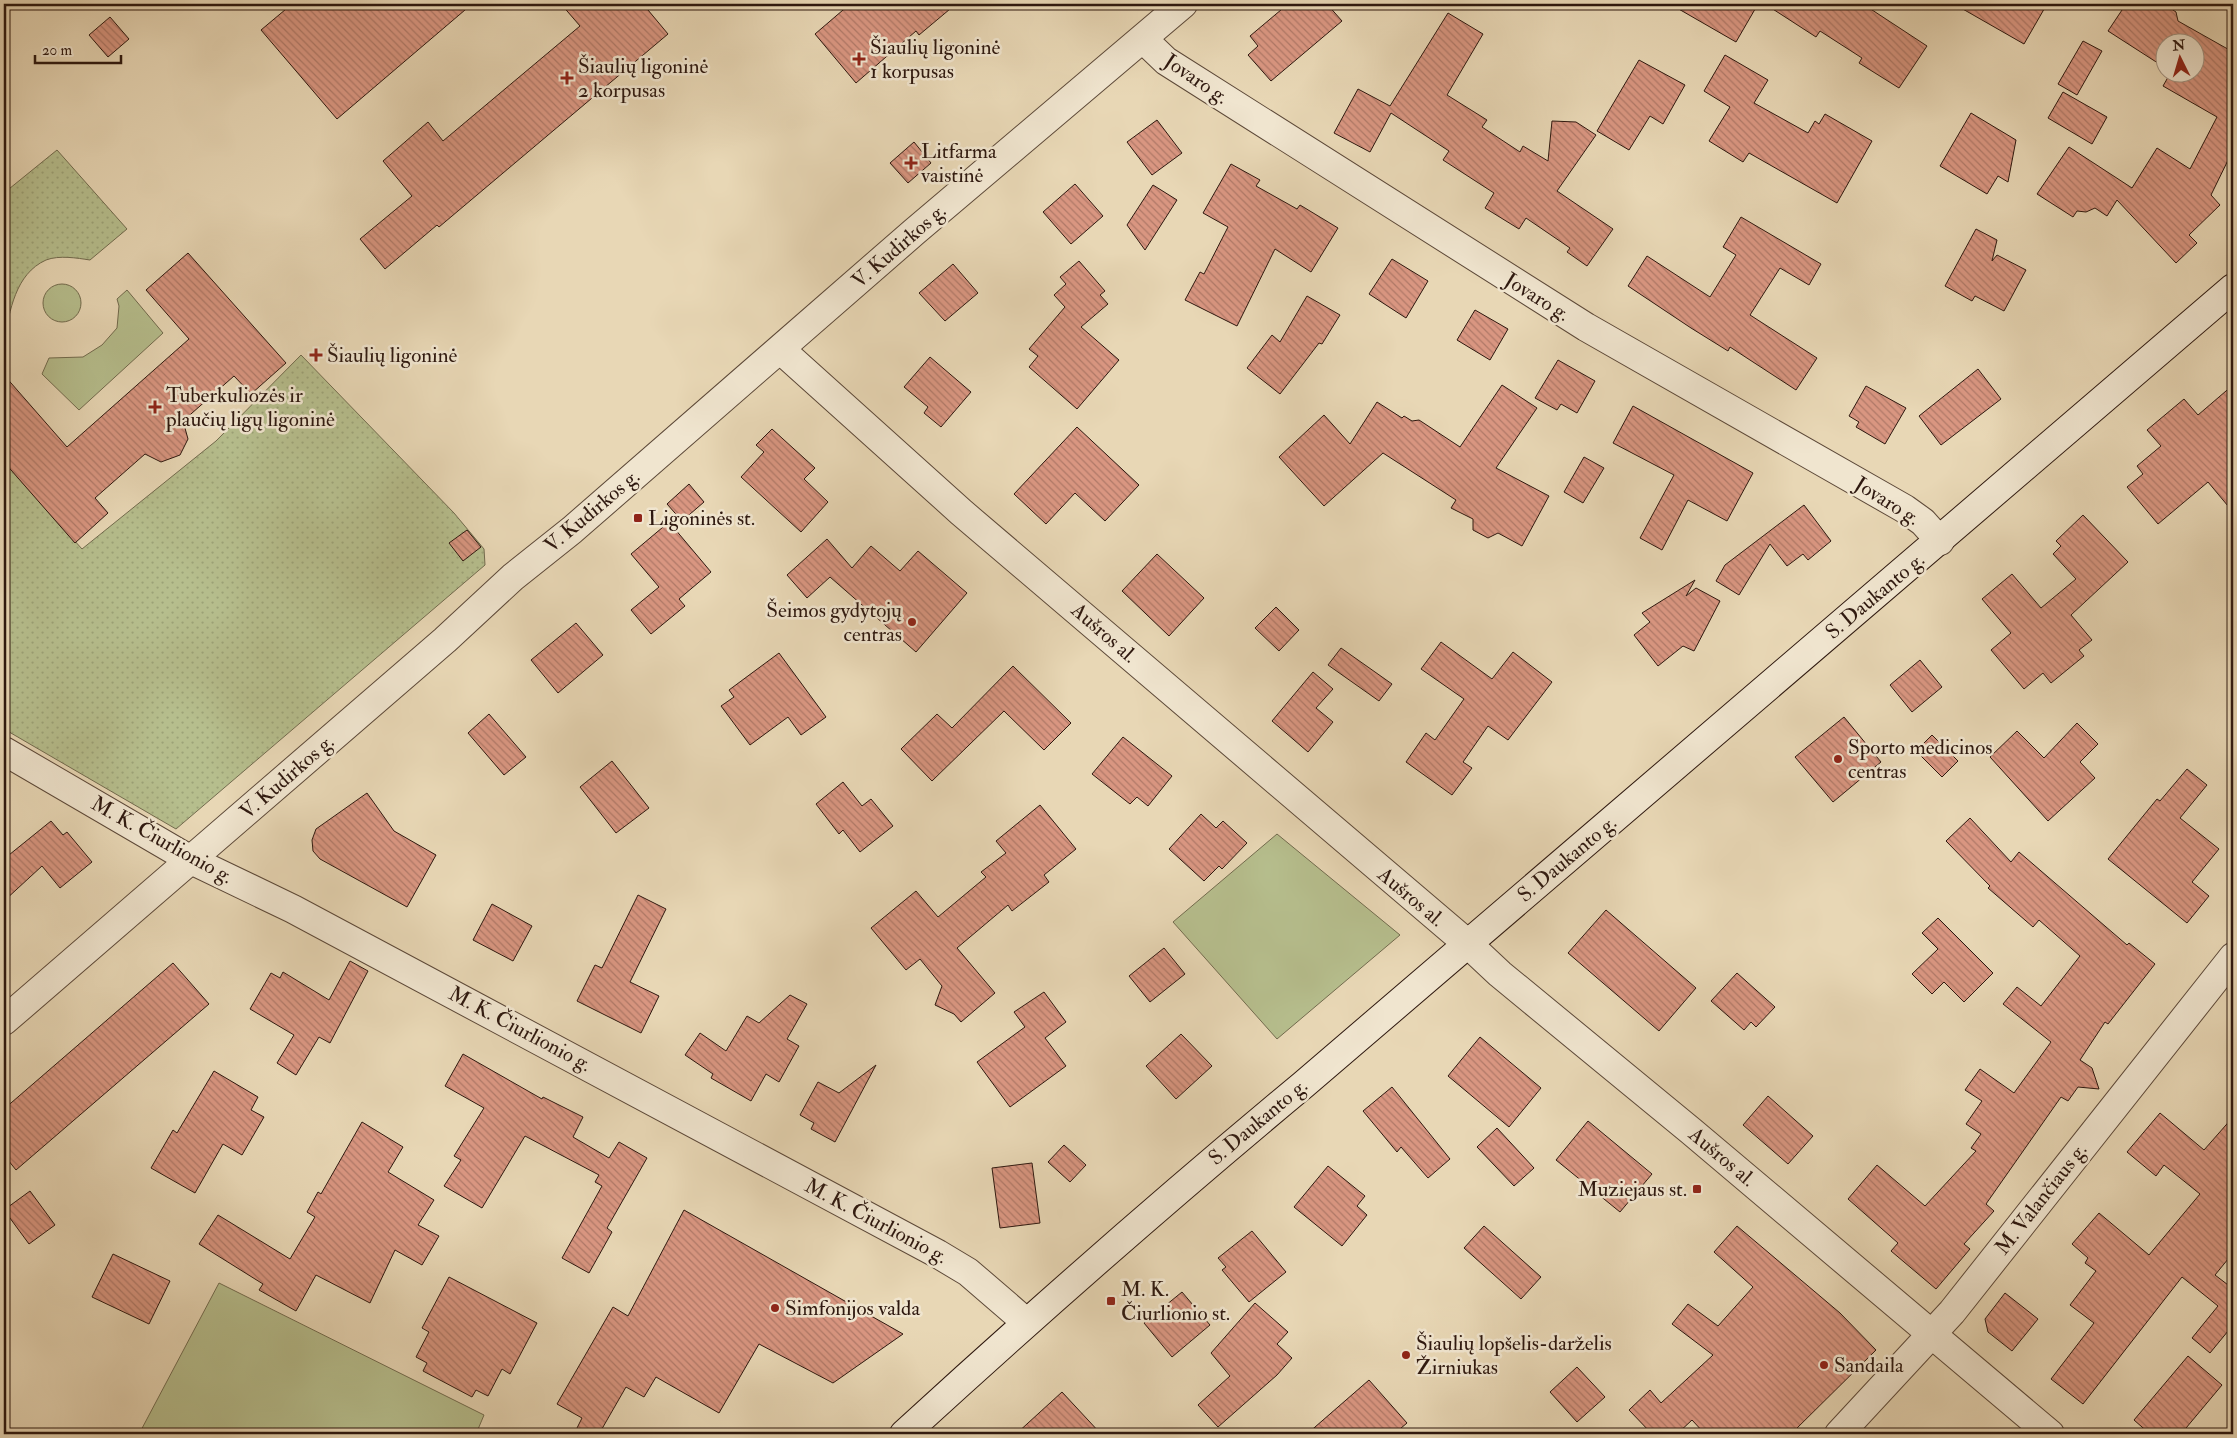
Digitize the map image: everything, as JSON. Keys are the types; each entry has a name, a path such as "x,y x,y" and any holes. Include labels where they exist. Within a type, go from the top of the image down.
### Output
{"street":[{"name":"V. Kudirkos g.","path":"4,1021 437,646 513,577 572,530 781,350 914,232 1183,4"},
{"name":"Jovaro g.","path":"1143,39 1166,61 1586,327 1905,509 1923,522 1940,541"},
{"name":"S. Daukanto g.","path":"904,1434 1026,1322 1193,1176 1940,541 2233,288"},
{"name":"Aušros al.","path":"781,350 961,512 1468,944 1500,974 2050,1434"},
{"name":"M. K. Čiurlionio g.","path":"4,751 191,860 293,909 938,1254 968,1272 1026,1322"},
{"name":"M. Valančiaus g.","path":"1839,1434 1932,1334 2233,956"}],"green space":[{"path":"57,150 127,229 90,260 68,257 46,260 27,274 16,294 4,340 4,193"},
{"path":"62,284 76,289 81,303 76,317 62,322 48,317 43,303 48,289"},
{"path":"127,290 163,333 79,410 42,374 49,358 83,357 102,345 117,328 119,306 117,299"},
{"path":"301,355 454,513 484,549 485,565 176,829 4,729 4,462 82,549 216,441"},
{"path":"1277,834 1400,935 1277,1039 1173,922"},
{"path":"219,1283 484,1415 476,1434 139,1434"}],"building":[{"path":"292,4 472,4 337,119 261,30"},
{"name":"Šiaulių ligoninė 2 korpusas","path":"561,4 643,4 668,34 439,227 437,225 385,269 360,239 412,196 383,161 428,122 443,141 580,26"},
{"name":"Šiaulių ligoninė 1 korpusas","path":"850,4 956,4 919,35 916,31 856,83 815,34"},
{"path":"1288,4 1327,4 1342,21 1271,81 1248,55 1258,46 1250,36"},
{"path":"1670,4 1758,4 1736,42"},
{"path":"1765,4 1863,4 1927,46 1899,88 1859,63 1862,58 1820,31 1816,37"},
{"path":"1954,4 2047,4 2024,44"},
{"path":"2126,4 2164,4 2176,12 2178,21 2198,32 2154,32 2154,61 2108,31"},
{"path":"1448,13 1483,34 1447,95 1487,120 1482,127 1520,152 1523,146 1548,161 1552,121 1576,122 1596,135 1557,191 1613,229 1587,266 1567,252 1570,248 1526,218 1519,229 1485,208 1494,193 1443,160 1449,151 1391,113 1370,152 1334,133 1358,89 1390,106"},
{"path":"110,17 129,39 108,57 89,35"},
{"path":"2204,36 2233,52 2233,150 2211,195 2220,205 2189,235 2197,243 2176,263 2117,200 2107,216 2095,208 2086,212 2077,211 2073,217 2037,194 2069,147 2132,188 2157,148 2190,169 2217,117 2163,86 2165,82 2204,82"},
{"path":"2083,41 2102,51 2077,95 2058,84"},
{"path":"1725,55 1768,80 1754,103 1808,133 1815,121 1819,124 1825,114 1872,141 1837,203 1749,153 1743,162 1709,141 1730,107 1704,91"},
{"path":"1639,60 1685,85 1663,124 1650,116 1629,150 1597,131"},
{"path":"2063,92 2107,117 2092,144 2048,118"},
{"path":"1971,113 2016,140 2008,182 1998,176 1987,194 1940,166"},
{"path":"1157,120 1182,153 1152,175 1127,142"},
{"name":"Litfarma vaistinė","path":"914,142 931,163 908,183 890,163"},
{"path":"1231,164 1260,180 1256,186 1297,209 1300,205 1338,228 1311,272 1275,249 1237,326 1185,300 1200,272 1204,274 1228,227 1203,213"},
{"path":"1075,184 1103,216 1071,244 1043,212"},
{"path":"1153,185 1177,200 1145,250 1127,225"},
{"path":"1741,217 1821,264 1809,285 1780,268 1750,315 1817,358 1796,390 1730,347 1728,351 1628,286 1647,256 1710,297 1736,255 1723,247"},
{"path":"1976,229 1997,240 1992,261 1997,255 2026,270 2004,311 1975,296 1972,301 1945,286"},
{"name":"Tuberkuliozės ir plaučių ligų ligoninė","path":"188,253 286,363 251,394 234,376 183,421 188,439 180,455 161,462 145,454 95,498 108,513 75,543 4,462 4,375 67,447 189,339 146,290"},
{"path":"1392,259 1428,281 1406,318 1369,294"},
{"path":"1079,261 1105,291 1100,295 1108,304 1081,327 1119,360 1077,409 1029,367 1038,356 1029,349 1065,307 1054,295 1066,284 1060,277"},
{"path":"953,264 978,293 945,321 919,293"},
{"path":"1307,296 1340,315 1322,344 1319,343 1280,394 1247,368 1272,335 1280,342"},
{"path":"1475,310 1508,329 1490,360 1457,340"},
{"path":"930,357 971,392 941,427 924,413 928,407 904,387"},
{"path":"1558,360 1595,381 1577,413 1561,404 1557,410 1535,398"},
{"path":"1978,369 2001,399 1941,445 1919,416"},
{"path":"1502,385 1537,408 1496,468 1549,496 1522,546 1498,533 1488,538 1473,530 1473,519 1451,508 1456,500 1383,453 1324,506 1279,457 1324,415 1350,444 1377,402 1402,418 1404,416 1412,421 1419,420 1460,447"},
{"path":"2233,385 2233,512 2208,482 2158,524 2127,487 2143,474 2137,466 2161,446 2147,430 2184,399 2198,415"},
{"path":"1866,386 1906,408 1885,444 1856,427 1859,422 1849,416"},
{"path":"1633,406 1753,473 1727,521 1688,500 1662,550 1640,538 1674,475 1613,443"},
{"path":"1077,427 1139,485 1105,521 1075,493 1046,524 1014,494"},
{"path":"772,429 815,468 804,479 828,502 801,532 741,477 764,452 756,445"},
{"path":"1584,457 1604,468 1583,503 1564,492"},
{"path":"689,484 704,502 682,521 667,504"},
{"path":"1804,505 1831,541 1808,560 1803,554 1787,566 1770,544 1739,595 1716,581 1725,565"},
{"path":"2083,515 2128,562 2071,615 2092,640 2079,650 2084,656 2051,683 2043,673 2024,689 1991,650 2011,633 1982,599 2012,574 2041,608 2076,579 2053,554 2061,546 2056,541"},
{"path":"669,522 711,572 679,599 685,606 651,634 631,610 659,587 631,554"},
{"path":"467,530 481,547 463,561 449,543"},
{"name":"Šeimos gydytojų centras","path":"827,539 852,568 871,546 900,571 918,551 967,593 916,652 830,577 807,598 787,575"},
{"path":"1157,554 1204,598 1169,636 1122,591"},
{"path":"1695,580 1686,596 1696,588 1720,601 1694,651 1683,646 1658,666 1634,635 1650,622 1642,613"},
{"path":"1276,607 1299,630 1279,651 1255,628"},
{"path":"576,623 603,655 558,693 531,660"},
{"path":"1441,642 1492,679 1513,652 1552,682 1508,740 1488,726 1463,762 1472,768 1452,795 1406,762 1426,733 1435,740 1464,699 1421,669"},
{"path":"1341,648 1392,684 1379,701 1328,665"},
{"path":"779,653 826,717 801,735 788,717 750,745 721,706 734,697 729,690"},
{"path":"1920,660 1942,687 1912,712 1890,685"},
{"path":"1013,666 1071,723 1044,750 1004,711 932,781 901,749 937,714 952,728"},
{"path":"1313,672 1333,689 1316,708 1333,722 1308,752 1272,721"},
{"path":"489,714 526,757 504,775 468,733"},
{"name":"Sporto medicinos centras","path":"1844,717 1881,762 1833,802 1795,757"},
{"path":"2077,723 2098,744 2080,762 2095,778 2048,821 1990,757 2017,731 2044,758"},
{"path":"1932,735 1958,761 1942,777 1916,751"},
{"path":"1123,737 1172,776 1148,806 1137,797 1130,804 1092,774"},
{"path":"612,761 649,808 616,833 580,787"},
{"path":"2187,769 2207,785 2180,818 2219,849 2192,882 2209,896 2187,923 2108,859 2157,799 2160,801"},
{"path":"843,782 862,806 871,799 893,826 860,852 843,830 839,834 816,804"},
{"path":"367,793 394,831 436,855 407,907 320,859 313,851 312,840 316,829"},
{"path":"1040,805 1076,849 1044,875 1049,882 1012,911 1008,905 957,948 995,993 961,1022 954,1014 935,1005 942,986 920,959 906,970 871,928 916,891 938,917 986,877 981,872 1006,853 996,841"},
{"path":"1201,814 1216,828 1223,821 1247,843 1222,869 1219,866 1204,881 1169,849"},
{"path":"1970,818 2011,862 2019,852 2127,945 2129,943 2155,964 2108,1024 2105,1022 2080,1060 2092,1068 2099,1089 2078,1087 2068,1101 2061,1097 1986,1204 1994,1211 1964,1244 1970,1249 1936,1289 1891,1251 1898,1243 1848,1199 1877,1165 1925,1206 1976,1151 1971,1148 1981,1134 1966,1124 1982,1101 1965,1090 1980,1069 2014,1093 2051,1042 2003,1004 2017,987 2041,1006 2080,956 2039,920 2033,927 1988,888 1990,886 1946,841"},
{"path":"51,821 63,835 67,832 92,862 60,888 42,866 4,901 4,859"},
{"path":"638,895 666,909 630,982 659,996 641,1033 577,1001 595,965 602,968"},
{"path":"492,904 532,926 513,961 473,940"},
{"path":"1606,910 1696,988 1659,1031 1568,953"},
{"path":"1938,918 1993,973 1964,1002 1944,982 1932,994 1912,974 1938,949 1922,933"},
{"path":"1164,948 1185,974 1150,1002 1129,976"},
{"path":"350,961 368,971 330,1043 319,1037 296,1075 277,1063 294,1035 250,1009 271,973 280,978 283,972 329,1000"},
{"path":"173,963 209,1004 16,1170 4,1155 4,1109"},
{"path":"1737,973 1775,1007 1756,1027 1751,1022 1744,1030 1711,1001"},
{"path":"1044,992 1066,1022 1045,1038 1066,1066 1010,1107 977,1062 1025,1027 1014,1012"},
{"path":"790,995 807,1004 787,1039 799,1046 779,1082 766,1074 751,1101 711,1078 713,1074 685,1055 700,1033 726,1051 747,1016 759,1023"},
{"path":"1181,1034 1212,1066 1176,1099 1146,1066"},
{"path":"1480,1037 1541,1088 1509,1127 1448,1076"},
{"path":"463,1054 542,1099 543,1097 583,1117 573,1137 609,1158 619,1142 647,1158 607,1228 612,1232 589,1273 562,1258 602,1186 595,1182 599,1175 525,1136 482,1208 444,1186 461,1160 454,1156 484,1108 445,1086"},
{"path":"876,1065 835,1142 811,1129 814,1123 800,1115 818,1082 839,1093"},
{"path":"214,1071 258,1097 251,1110 264,1117 242,1155 223,1144 195,1193 151,1168 173,1130 177,1133"},
{"path":"1392,1087 1450,1159 1428,1178 1401,1147 1397,1152 1363,1111"},
{"path":"1768,1096 1813,1136 1788,1164 1743,1125"},
{"path":"2160,1113 2204,1150 2233,1117 2233,1253 2215,1275 2233,1287 2233,1325 2210,1353 2192,1338 2218,1306 2182,1277 2083,1404 2051,1379 2094,1323 2070,1305 2096,1271 2085,1263 2088,1258 2072,1244 2099,1213 2149,1255 2200,1194 2164,1165 2156,1176 2127,1152"},
{"path":"1588,1121 1652,1174 1620,1212 1556,1160"},
{"path":"362,1122 403,1147 388,1172 434,1200 418,1225 439,1236 422,1265 395,1250 370,1303 316,1275 296,1311 259,1290 263,1284 199,1244 218,1215 290,1259 315,1217 307,1212 318,1192 321,1194"},
{"path":"1497,1128 1534,1168 1514,1186 1477,1147"},
{"path":"1064,1145 1086,1165 1070,1182 1048,1162"},
{"path":"1032,1163 1040,1223 1000,1228 992,1168"},
{"path":"1328,1166 1365,1196 1357,1206 1367,1215 1342,1246 1294,1207"},
{"path":"30,1191 55,1225 29,1244 4,1210"},
{"path":"684,1210 903,1334 833,1383 759,1344 719,1413 656,1377 644,1397 626,1387 599,1434 574,1434 582,1418 557,1404 613,1307 628,1316"},
{"path":"1484,1226 1541,1277 1521,1299 1464,1248"},
{"path":"1737,1226 1840,1313 1876,1350 1791,1434 1705,1434 1692,1420 1677,1434 1652,1434 1629,1410 1650,1390 1661,1403 1713,1355 1672,1324 1688,1304 1718,1326 1753,1287 1714,1252"},
{"path":"1252,1231 1286,1272 1249,1302 1222,1270 1226,1267 1218,1258"},
{"path":"113,1254 170,1281 149,1324 92,1297"},
{"path":"449,1277 537,1323 510,1374 502,1369 488,1396 476,1390 472,1397 423,1371 427,1363 416,1357 429,1332 422,1328"},
{"path":"1182,1292 1210,1325 1172,1357 1144,1323"},
{"path":"2005,1293 2038,1319 2012,1351 1988,1332 1985,1319"},
{"path":"1255,1303 1288,1332 1277,1344 1292,1358 1277,1375 1218,1427 1198,1405 1230,1376 1211,1353"},
{"path":"2188,1356 2222,1385 2181,1434 2150,1434 2134,1420"},
{"path":"1577,1367 1605,1397 1577,1422 1550,1392"},
{"path":"1369,1380 1407,1423 1394,1434 1307,1434"},
{"path":"1062,1392 1101,1434 1016,1434"}],"place":[{"name":"Šiaulių ligoninė 1 korpusas","path":"859,59"},
{"name":"Šiaulių ligoninė 2 korpusas","path":"567,78"},
{"name":"Litfarma vaistinė","path":"911,163"},
{"name":"Šiaulių ligoninė","path":"316,355"},
{"name":"Tuberkuliozės ir plaučių ligų ligoninė","path":"155,407"},
{"name":"Ligoninės st.","path":"638,518"},
{"name":"Šeimos gydytojų centras","path":"912,622"},
{"name":"Sporto medicinos centras","path":"1838,759"},
{"name":"Muziejaus st.","path":"1697,1189"},
{"name":"M. K. Čiurlionio st.","path":"1111,1301"},
{"name":"Simfonijos valda","path":"775,1308"},
{"name":"Šiaulių lopšelis-darželis Žirniukas","path":"1406,1355"},
{"name":"Sandaila","path":"1824,1365"}]}
